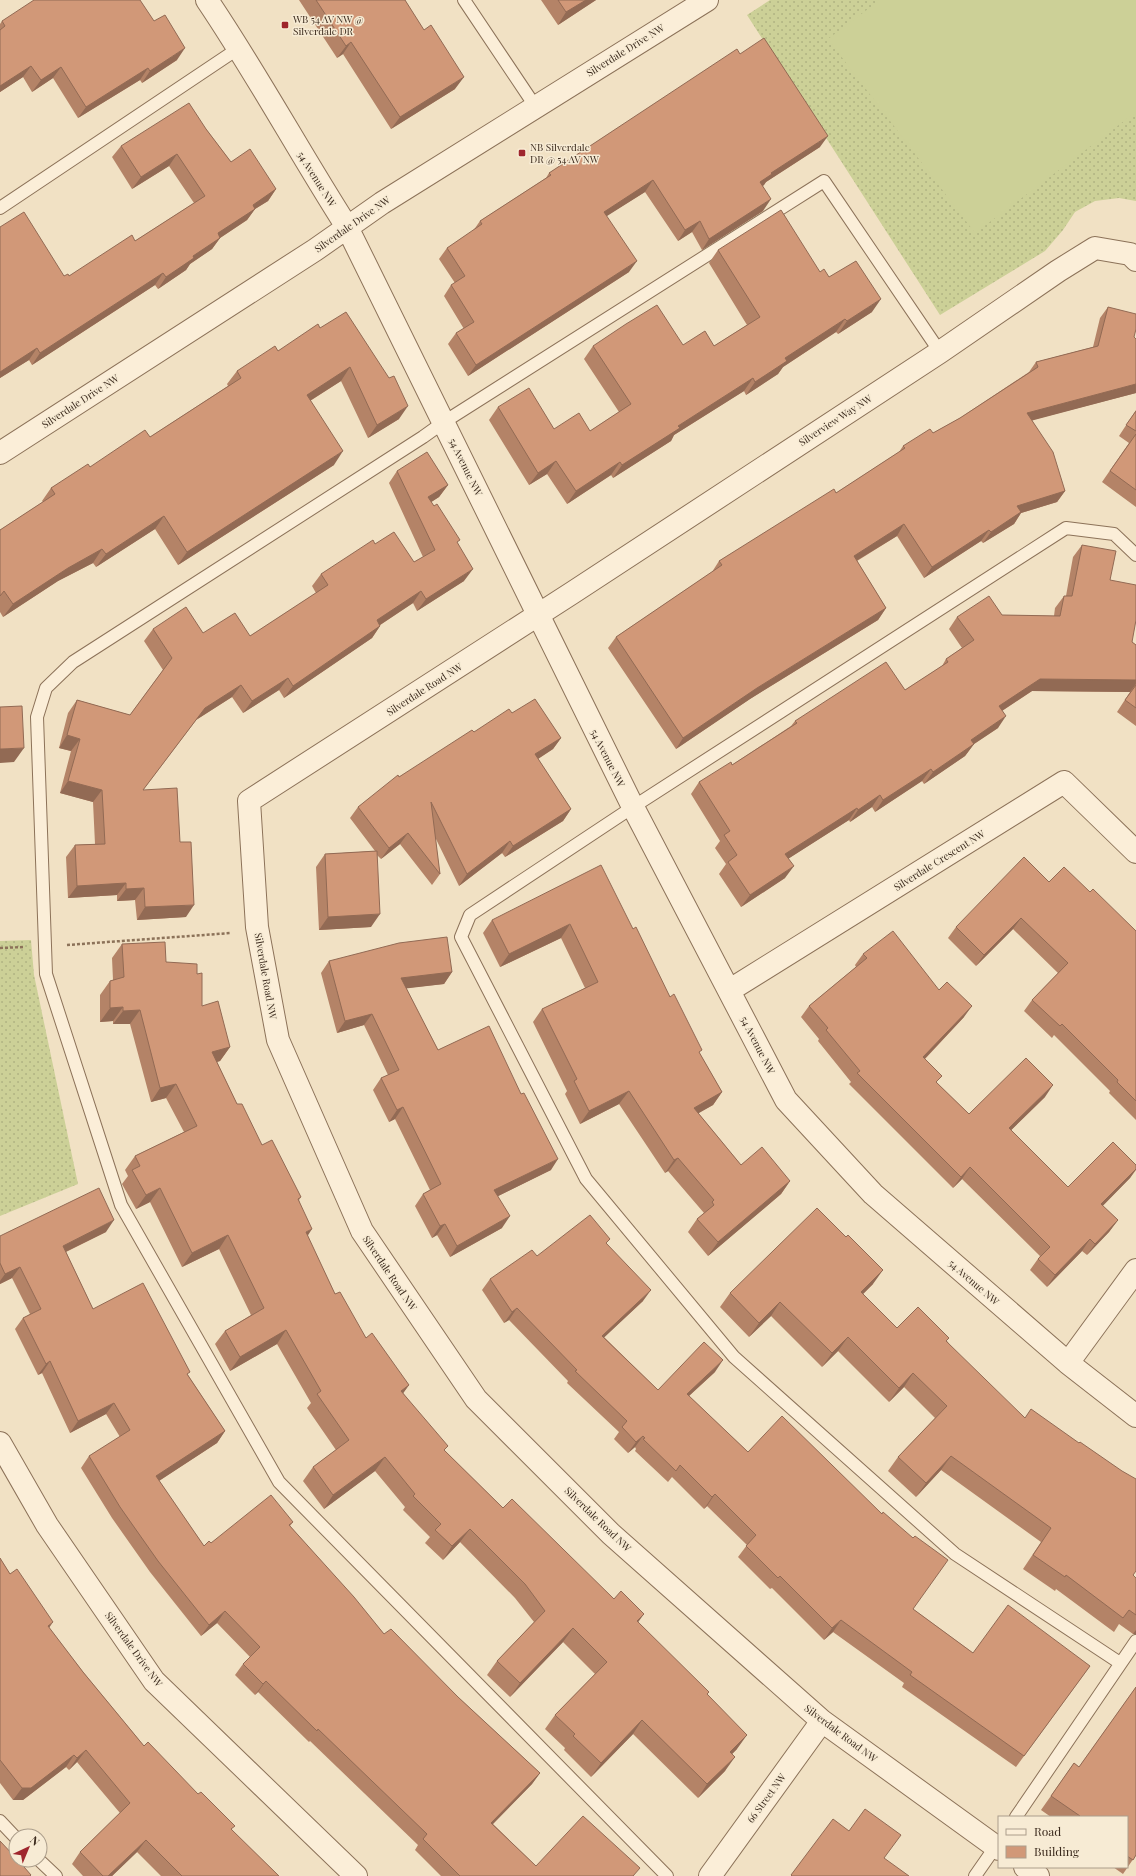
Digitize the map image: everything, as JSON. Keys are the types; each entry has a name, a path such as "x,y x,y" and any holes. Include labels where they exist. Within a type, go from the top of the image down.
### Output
{"street":[{"name":"54 Avenue NW","path":"207,0 240,48 318,181 347,227 517,569 538,615 633,807 730,990 786,1100 873,1194 1068,1363 1136,1416"},
{"name":"Silverdale Drive NW","path":"0,453 315,250 382,203 535,106 707,0"},
{"name":"Silverview Way NW","path":"538,615 940,352 1058,271 1095,248 1130,254 1136,260"},
{"name":"Silverdale Road NW","path":"538,615 249,801 257,927 278,1040 362,1231 476,1399 612,1534 822,1721 998,1846"},
{"name":"Silverdale Crescent NW","path":"730,990 1064,782 1136,852"},
{"path":"1068,1363 1136,1270"},
{"name":"Silverdale Drive NW","path":"0,1443 47,1525 154,1681 356,1876"},
{"name":"66 Street NW","path":"710,1876 822,1721"},
{"path":"1026,1868 1038,1876"}],"lane":[{"path":"464,0 535,106"},
{"path":"0,208 240,48"},
{"path":"667,1876 279,1482 121,1205 46,974 36,717 46,688 73,662 444,422 824,181 940,352"},
{"path":"1120,1663 955,1554 734,1357 586,1179 461,937 470,915 633,807 1066,528 1114,534 1136,555"},
{"path":"1017,1816 1136,1641"},
{"path":"0,1822 8,1830"},
{"path":"975,1876 998,1846"},
{"path":"48,1868 56,1876"}],"path":[{"path":"45,946 235,933 257,927"}],"green space":[{"path":"770,0 1136,0 1136,201 1119,198 1095,201 1075,212 1063,230 1045,251 940,315 747,15"},
{"path":"880,0 1136,0 1136,112 975,233 828,39"},
{"path":"31,940 34,975 78,1184 0,1216 0,941"}],"building":[{"path":"34,0 140,0 154,21 165,15 185,48 150,71 148,68 86,107 61,67 41,80 31,66 0,86 0,30 5,26 2,21"},
{"path":"316,0 405,0 424,30 431,25 464,77 400,117 351,42 346,46"},
{"path":"558,0 586,0 566,12"},
{"path":"764,38 828,136 771,173 772,174 760,182 771,199 709,239 700,221 685,230 653,180 604,212 637,261 476,365 456,333 474,322 451,285 465,276 447,248 482,224 480,221 551,175 549,173 737,49 740,54"},
{"path":"189,103 206,129 231,162 250,149 276,189 253,205 255,209 218,233 220,238 193,256 194,258 166,277 163,273 40,353 37,348 0,372 0,227 24,212 64,276 68,274 69,276 132,235 135,241 205,196 177,154 141,177 121,146"},
{"path":"781,210 820,272 824,269 829,277 856,261 881,299 847,321 845,319 785,358 787,361 755,382 753,378 678,426 680,428 622,465 620,462 576,491 556,461 538,473 498,407 529,388 554,429 579,413 590,431 631,404 593,346 657,305 683,345 705,331 714,346 760,317 718,250"},
{"path":"1108,307 1136,314 1136,329 1134,337 1136,339 1136,384 1027,413 1053,452 1065,491 1017,506 1021,512 991,532 989,530 932,567 904,524 854,556 886,608 757,688 683,738 616,637 722,565 719,561 834,489 836,493 905,448 903,446 930,429 933,433 960,418 1038,367 1036,362 1098,346"},
{"path":"346,312 389,378 394,376 408,406 377,425 350,367 307,395 343,451 187,552 164,516 106,554 102,549 68,568 13,604 4,591 0,596 0,530 55,494 51,488 88,464 90,467 145,430 150,437 241,378 237,371 275,346 278,351 318,324 320,328"},
{"path":"1136,411 1136,431 1126,425"},
{"path":"1136,434 1136,490 1110,471"},
{"path":"427,452 448,485 428,497 434,506 437,504 460,540 457,542 473,569 426,599 421,591 377,620 380,626 293,686 288,678 252,701 241,685 205,708 143,790 177,788 180,842 191,842 194,905 145,907 144,888 126,889 126,883 77,886 75,845 105,844 102,790 68,781 80,739 67,735 77,700 130,715 172,658 153,629 186,607 203,633 235,613 250,636 328,585 321,574 373,540 375,544 394,532 414,562 435,550 397,471"},
{"path":"1082,545 1116,551 1110,580 1136,585 1136,620 1132,642 1136,645 1136,680 1040,679 999,706 1006,716 971,740 974,744 933,772 931,769 883,800 880,795 785,854 794,866 750,895 728,862 737,855 724,835 730,831 699,782 731,762 732,765 797,723 795,721 886,662 905,690 948,662 946,659 974,640 957,617 989,596 1002,615 1060,616 1064,596 1072,596"},
{"path":"1136,685 1136,708 1125,700"},
{"path":"535,699 561,738 535,754 571,809 513,846 510,841 467,874 431,802 440,874 408,833 389,848 358,807 398,775 399,777 472,730 474,732 509,709 512,713"},
{"path":"22,706 24,748 0,749 0,707"},
{"path":"377,851 380,914 328,917 325,854"},
{"path":"1024,857 1049,882 1064,867 1090,892 1093,889 1136,931 1136,1101 1117,1082 1118,1080 1062,1024 1060,1026 1032,1000 1068,963 1021,918 984,955 956,927"},
{"path":"601,865 633,929 636,927 670,997 674,994 702,1050 699,1052 722,1092 694,1108 741,1165 762,1147 790,1181 718,1242 697,1219 714,1205 712,1202 714,1200 678,1158 674,1160 629,1091 589,1111 574,1081 577,1079 542,1009 598,982 570,924 509,954 492,920"},
{"path":"893,931 939,990 947,982 972,1006 923,1057 942,1076 936,1082 969,1114 1026,1058 1053,1085 1009,1128 1068,1187 1113,1142 1136,1165 1136,1169 1101,1204 1118,1220 1095,1244 1090,1239 1055,1275 1038,1259 1050,1247 970,1167 961,1177 857,1073 860,1071 826,1030 828,1028 809,1006 867,958 863,954"},
{"path":"447,937 452,972 401,978 438,1050 489,1026 521,1094 524,1093 558,1159 494,1190 510,1216 457,1246 445,1224 440,1226 423,1194 441,1184 403,1107 397,1110 381,1078 399,1070 372,1014 345,1021 329,961 399,943"},
{"path":"165,942 166,962 197,964 197,974 202,973 202,1006 218,1001 230,1047 212,1052 237,1104 242,1104 262,1145 272,1140 301,1197 298,1199 312,1229 306,1232 335,1294 340,1292 366,1338 372,1333 409,1385 401,1391 448,1446 444,1450 503,1508 512,1499 614,1599 621,1591 644,1614 637,1621 709,1692 707,1694 747,1735 730,1752 735,1757 707,1784 642,1720 601,1763 573,1736 575,1734 555,1715 607,1662 573,1628 520,1683 497,1661 545,1611 525,1584 470,1529 452,1546 435,1530 441,1524 413,1496 415,1494 385,1457 333,1495 313,1467 349,1440 317,1394 321,1391 286,1330 240,1357 225,1331 264,1308 228,1235 192,1253 160,1188 146,1195 132,1170 140,1166 135,1156 197,1126 176,1084 160,1088 140,1010 123,1011 123,1007 110,1008 110,981 124,977 122,944"},
{"path":"99,1188 114,1220 63,1246 93,1309 143,1283 190,1372 187,1374 225,1431 156,1476 204,1546 209,1541 211,1543 271,1495 293,1522 289,1525 354,1597 384,1634 391,1629 458,1697 540,1773 491,1823 536,1866 583,1816 640,1868 633,1876 460,1876 423,1839 427,1834 318,1729 317,1731 266,1681 263,1684 243,1664 260,1647 225,1611 209,1625 158,1561 120,1507 89,1456 130,1430 114,1403 78,1421 50,1361 46,1364 23,1318 41,1309 20,1267 5,1274 0,1263 0,1236"},
{"path":"817,1208 846,1237 848,1235 883,1270 861,1292 897,1328 918,1307 949,1338 946,1341 1025,1418 1031,1409 1079,1443 1080,1442 1136,1479 1136,1571 1133,1575 1136,1578 1136,1615 1129,1610 1123,1618 1066,1575 1065,1577 1033,1555 1051,1528 951,1456 926,1483 898,1457 947,1406 913,1373 899,1388 848,1337 832,1353 780,1302 759,1323 730,1293"},
{"path":"590,1215 610,1239 606,1243 651,1290 602,1336 658,1390 704,1342 723,1360 687,1394 748,1452 782,1416 882,1514 883,1512 913,1538 915,1536 948,1560 913,1609 973,1653 1008,1605 1090,1666 1024,1756 910,1675 912,1672 841,1620 832,1628 780,1576 778,1578 746,1546 756,1535 715,1494 712,1497 680,1465 676,1471 643,1439 645,1438 643,1436 636,1442 622,1427 627,1421 575,1371 577,1370 517,1308 512,1312 490,1279 532,1250 537,1256"},
{"path":"0,1558 10,1574 17,1569 53,1622 48,1626 83,1672 144,1746 148,1742 198,1794 201,1792 235,1826 231,1829 279,1876 182,1876 146,1840 108,1876 103,1876 80,1852 130,1803 86,1750 77,1758 74,1755 31,1788 22,1788 0,1760"},
{"path":"1136,1687 1136,1855 1133,1860 1128,1857 1128,1816 1080,1816 1051,1796 1074,1763 1079,1767"},
{"path":"865,1809 901,1835 884,1858 909,1876 791,1875 833,1819 849,1831"},
{"path":"0,1841 8,1850 8,1868 25,1868 31,1875 0,1876"}],"place":[{"name":"WB 54 AV NW @ Silverdale DR","path":"285,25"},
{"name":"NB Silverdale DR @ 54 AV NW","path":"522,153"}]}
